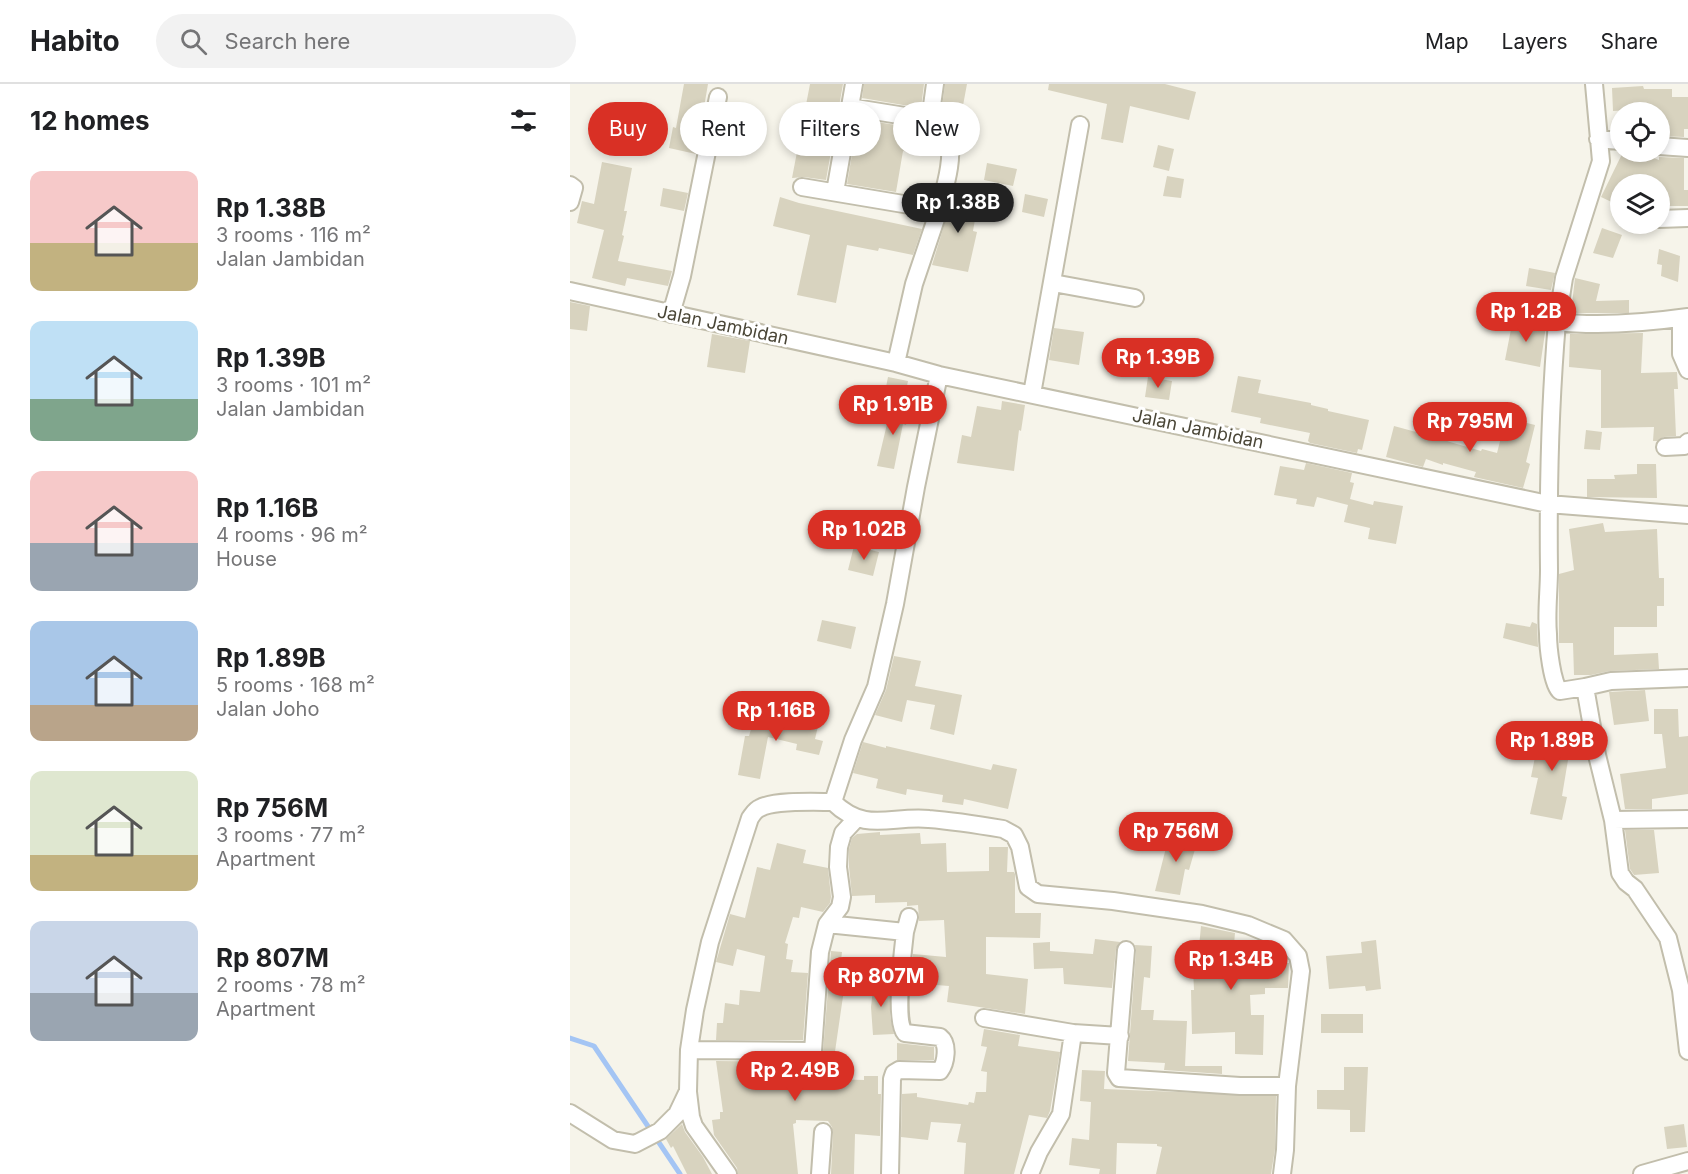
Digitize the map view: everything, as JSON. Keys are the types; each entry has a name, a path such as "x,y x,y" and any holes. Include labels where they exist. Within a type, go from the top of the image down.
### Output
{"street":[{"path":"850,102 854,84"},
{"path":"932,102 935,84"},
{"path":"1594,84 1601,161 1564,278 1553,367 1548,504 1548,634 1553,679 1556,688 1560,691 1611,681 1688,678"},
{"path":"671,314 682,276 718,97"},
{"path":"1032,394 1080,125"},
{"path":"1598,139 1610,140"},
{"path":"1670,147 1688,148"},
{"path":"835,192 841,156"},
{"path":"896,363 914,284 939,210 947,177 949,156"},
{"path":"570,185 574,188 570,202"},
{"path":"802,187 939,210"},
{"path":"1670,219 1688,218"},
{"path":"1053,283 1135,298"},
{"name":"Jalan Jambidan","path":"570,291 896,363 939,375 1548,504 1688,514"},
{"path":"1557,322 1594,324 1685,317 1681,354 1688,370"},
{"path":"833,802 853,740 876,687 895,604 939,375"},
{"path":"1665,447 1684,446 1688,442"},
{"path":"1584,687 1613,820 1620,873 1635,889 1662,926 1681,962 1681,990 1687,1040"},
{"path":"728,1174 694,1126 688,1091 695,1010 710,942 750,818 756,811 763,806 801,802 833,802 856,819 876,822 927,818 1003,829 1014,835 1020,847 1028,887 1038,894 1202,914 1248,925 1284,940 1298,956 1301,971 1287,1086 1282,1174"},
{"path":"690,1050 813,1050 820,952 827,924 840,907 842,897 838,867 839,847 843,832 856,819"},
{"path":"1613,820 1688,819"},
{"path":"827,924 907,924 900,999 902,1029 905,1033 940,1037 946,1045 943,1068 940,1071 899,1070 894,1073 890,1174"},
{"path":"1126,950 1116,1073 1119,1078 1240,1086 1287,1086"},
{"path":"984,1018 1073,1033 1120,1036"},
{"path":"1030,1174 1039,1152 1061,1114 1073,1033"},
{"path":"570,1113 614,1140 636,1144 660,1131 677,1114 688,1091"},
{"path":"820,1174 823,1132"},
{"path":"1641,1174 1688,1161"}],"building":[{"path":"684,84 708,84 705,102 681,102"},
{"path":"810,84 843,84 840,102 807,102"},
{"path":"864,84 924,84 922,102 893,103 862,98"},
{"path":"945,84 967,84 964,102 943,102"},
{"path":"1049,84 1165,84 1196,92 1189,120 1130,106 1123,143 1101,139 1107,104 1048,90"},
{"path":"1643,86 1644,89 1672,89 1672,97 1688,97 1688,129 1684,129 1684,137 1670,136 1670,102 1613,102 1612,88"},
{"path":"680,106 680,150 669,148 673,127 676,128"},
{"path":"881,123 893,125 893,156 902,156 896,192 847,184 852,156 881,156"},
{"path":"1158,145 1174,149 1169,171 1153,167"},
{"path":"796,156 830,156 826,180 792,178"},
{"path":"1670,157 1684,158 1684,190 1688,190 1688,206 1670,206 1670,174 1612,174 1618,162 1670,162"},
{"path":"602,162 632,168 624,211 627,211 622,235 624,236 618,261 672,271 668,286 627,278 625,286 592,278 604,230 577,223 582,201 594,204"},
{"path":"987,163 1017,169 1013,186 984,180"},
{"path":"1167,176 1184,179 1181,198 1163,196"},
{"path":"1610,179 1610,201 1601,197"},
{"path":"663,188 688,193 684,211 660,206"},
{"path":"954,193 979,197 973,231 977,232 968,272 932,265"},
{"path":"1025,194 1048,199 1044,217 1022,212"},
{"path":"780,197 922,229 913,255 879,248 878,251 847,245 836,303 797,295 810,235 773,226"},
{"path":"1602,228 1610,231 1610,234 1622,235 1613,258 1593,253"},
{"path":"1659,249 1680,256 1678,282 1661,276 1662,265 1657,264"},
{"path":"1529,268 1555,273 1551,290 1526,286"},
{"path":"1575,278 1600,284 1596,301 1629,300 1629,313 1571,313"},
{"path":"570,302 590,306 587,331 570,329"},
{"path":"1513,319 1546,326 1540,367 1505,360"},
{"path":"1054,328 1084,332 1079,365 1049,360"},
{"path":"1643,333 1641,373 1677,372 1678,389 1674,389 1676,436 1664,437 1657,441 1653,441 1654,427 1601,428 1601,370 1569,367 1570,334"},
{"path":"712,334 750,341 745,373 707,367"},
{"path":"1238,376 1261,380 1258,393 1311,403 1311,405 1328,409 1328,411 1369,420 1362,450 1358,449 1357,453 1310,443 1308,441 1310,433 1260,423 1261,418 1231,412"},
{"path":"888,377 908,381 904,401 884,397"},
{"path":"1148,377 1172,381 1169,400 1145,397"},
{"path":"1002,401 1025,405 1021,431 1019,430 1014,471 957,463 962,435 971,437 977,406 1001,410"},
{"path":"892,403 910,407 906,425 903,424 894,469 877,466"},
{"path":"1506,418 1535,425 1526,462 1530,464 1523,488 1474,477 1476,472 1426,459 1423,467 1386,457 1394,426 1416,432 1416,430 1481,451 1482,449 1497,453"},
{"path":"1586,430 1602,432 1600,450 1584,449"},
{"path":"1306,463 1352,473 1350,482 1354,483 1350,499 1373,505 1374,501 1403,506 1396,544 1368,539 1370,528 1344,522 1348,505 1317,497 1314,507 1296,504 1297,499 1274,495 1280,466 1304,470"},
{"path":"1637,464 1656,464 1657,498 1587,497 1587,479 1615,479 1614,475 1637,474"},
{"path":"1603,523 1605,532 1657,529 1659,578 1664,578 1664,606 1657,606 1657,627 1614,627 1614,655 1658,653 1659,669 1574,675 1573,643 1559,643 1559,574 1574,570 1569,529"},
{"path":"854,546 879,552 873,576 848,570"},
{"path":"822,620 856,627 851,649 817,641"},
{"path":"1532,622 1537,624 1538,647 1503,638 1506,623 1530,627"},
{"path":"894,656 921,661 915,686 962,695 954,735 930,729 935,705 907,700 902,722 875,715 886,690"},
{"path":"1645,690 1649,721 1614,725 1609,692"},
{"path":"1654,709 1678,709 1679,737 1688,736 1688,794 1652,799 1652,809 1625,809 1620,774 1666,768 1662,734 1654,734"},
{"path":"755,716 797,727 799,718 819,722 815,739 823,741 819,755 796,750 797,744 768,737 760,779 738,775 745,736 749,736"},
{"path":"1544,723 1571,725 1570,748 1562,796 1567,797 1562,820 1530,814 1538,778 1531,777 1535,757 1542,758"},
{"path":"863,742 991,770 993,764 1017,769 1008,809 964,799 963,805 942,802 943,795 907,789 906,795 876,788 878,779 853,773"},
{"path":"1625,830 1654,830 1659,873 1634,875 1630,869"},
{"path":"880,832 880,835 920,833 921,844 946,843 947,872 989,871 989,847 1008,847 1007,872 1015,874 1015,913 1041,913 1040,938 986,937 986,974 1028,979 1025,1014 947,1002 949,986 911,983 913,954 946,957 944,920 919,921 918,905 907,906 907,902 875,903 875,895 852,896 849,849 852,838 857,834"},
{"path":"1170,832 1198,839 1189,870 1185,869 1180,895 1155,891"},
{"path":"777,843 806,850 803,863 828,868 830,903 823,912 801,907 799,918 793,917 785,943 788,944 786,959 793,960 791,972 808,973 803,1040 716,1040 717,1023 723,1023 725,1003 739,1005 740,990 760,992 765,956 737,949 733,966 716,962 730,914 745,918 757,867 770,870"},
{"path":"1201,926 1235,933 1233,956 1236,956 1236,962 1289,963 1288,988 1265,988 1265,994 1250,995 1251,1015 1264,1015 1263,1055 1235,1054 1235,1032 1192,1034 1191,990 1194,990 1193,968 1197,968"},
{"path":"1095,939 1120,942 1116,949 1112,988 1064,984 1063,968 1034,969 1033,943 1050,942 1050,951 1093,954"},
{"path":"1376,940 1381,989 1366,991 1365,986 1329,989 1326,956 1362,953 1361,942"},
{"path":"1135,945 1152,946 1150,978 1144,977 1141,1010 1154,1010 1153,1020 1187,1021 1185,1066 1222,1066 1222,1074 1164,1070 1165,1063 1128,1061"},
{"path":"831,951 842,952 840,969 847,969 831,1079 864,1080 864,1076 878,1076 878,1094 881,1094 880,1136 855,1134 854,1174 831,1174 832,1127 828,1121 796,1120 793,1124 798,1174 738,1174 737,1168 714,1135 712,1120 720,1119 720,1112 723,1112 716,1061 813,1062 821,1057"},
{"path":"874,979 890,981 890,1016 894,1034 873,1035 871,1007"},
{"path":"1321,1014 1363,1014 1363,1033 1321,1033"},
{"path":"984,1029 1020,1035 1018,1046 1060,1052 1050,1111 1047,1118 1029,1115 1014,1174 964,1174 966,1143 957,1142 961,1124 931,1122 928,1140 901,1137 902,1094 917,1093 917,1097 968,1105 969,1102 974,1103 976,1092 986,1092 987,1072 981,1071 987,1047 981,1046"},
{"path":"897,1043 934,1047 934,1060 897,1060"},
{"path":"1344,1067 1368,1067 1365,1132 1350,1132 1350,1110 1317,1109 1317,1090 1344,1090"},
{"path":"1082,1070 1105,1071 1104,1089 1276,1096 1275,1149 1271,1174 1156,1174 1162,1147 1157,1144 1117,1143 1116,1174 1099,1174 1100,1169 1069,1165 1072,1138 1089,1140 1091,1102 1080,1101"},
{"path":"682,1124 712,1174 687,1174 673,1146 671,1148 666,1139"},
{"path":"1684,1124 1687,1147 1667,1149 1664,1127"}],"waterway":[{"path":"570,1038 594,1046 680,1174"}]}
